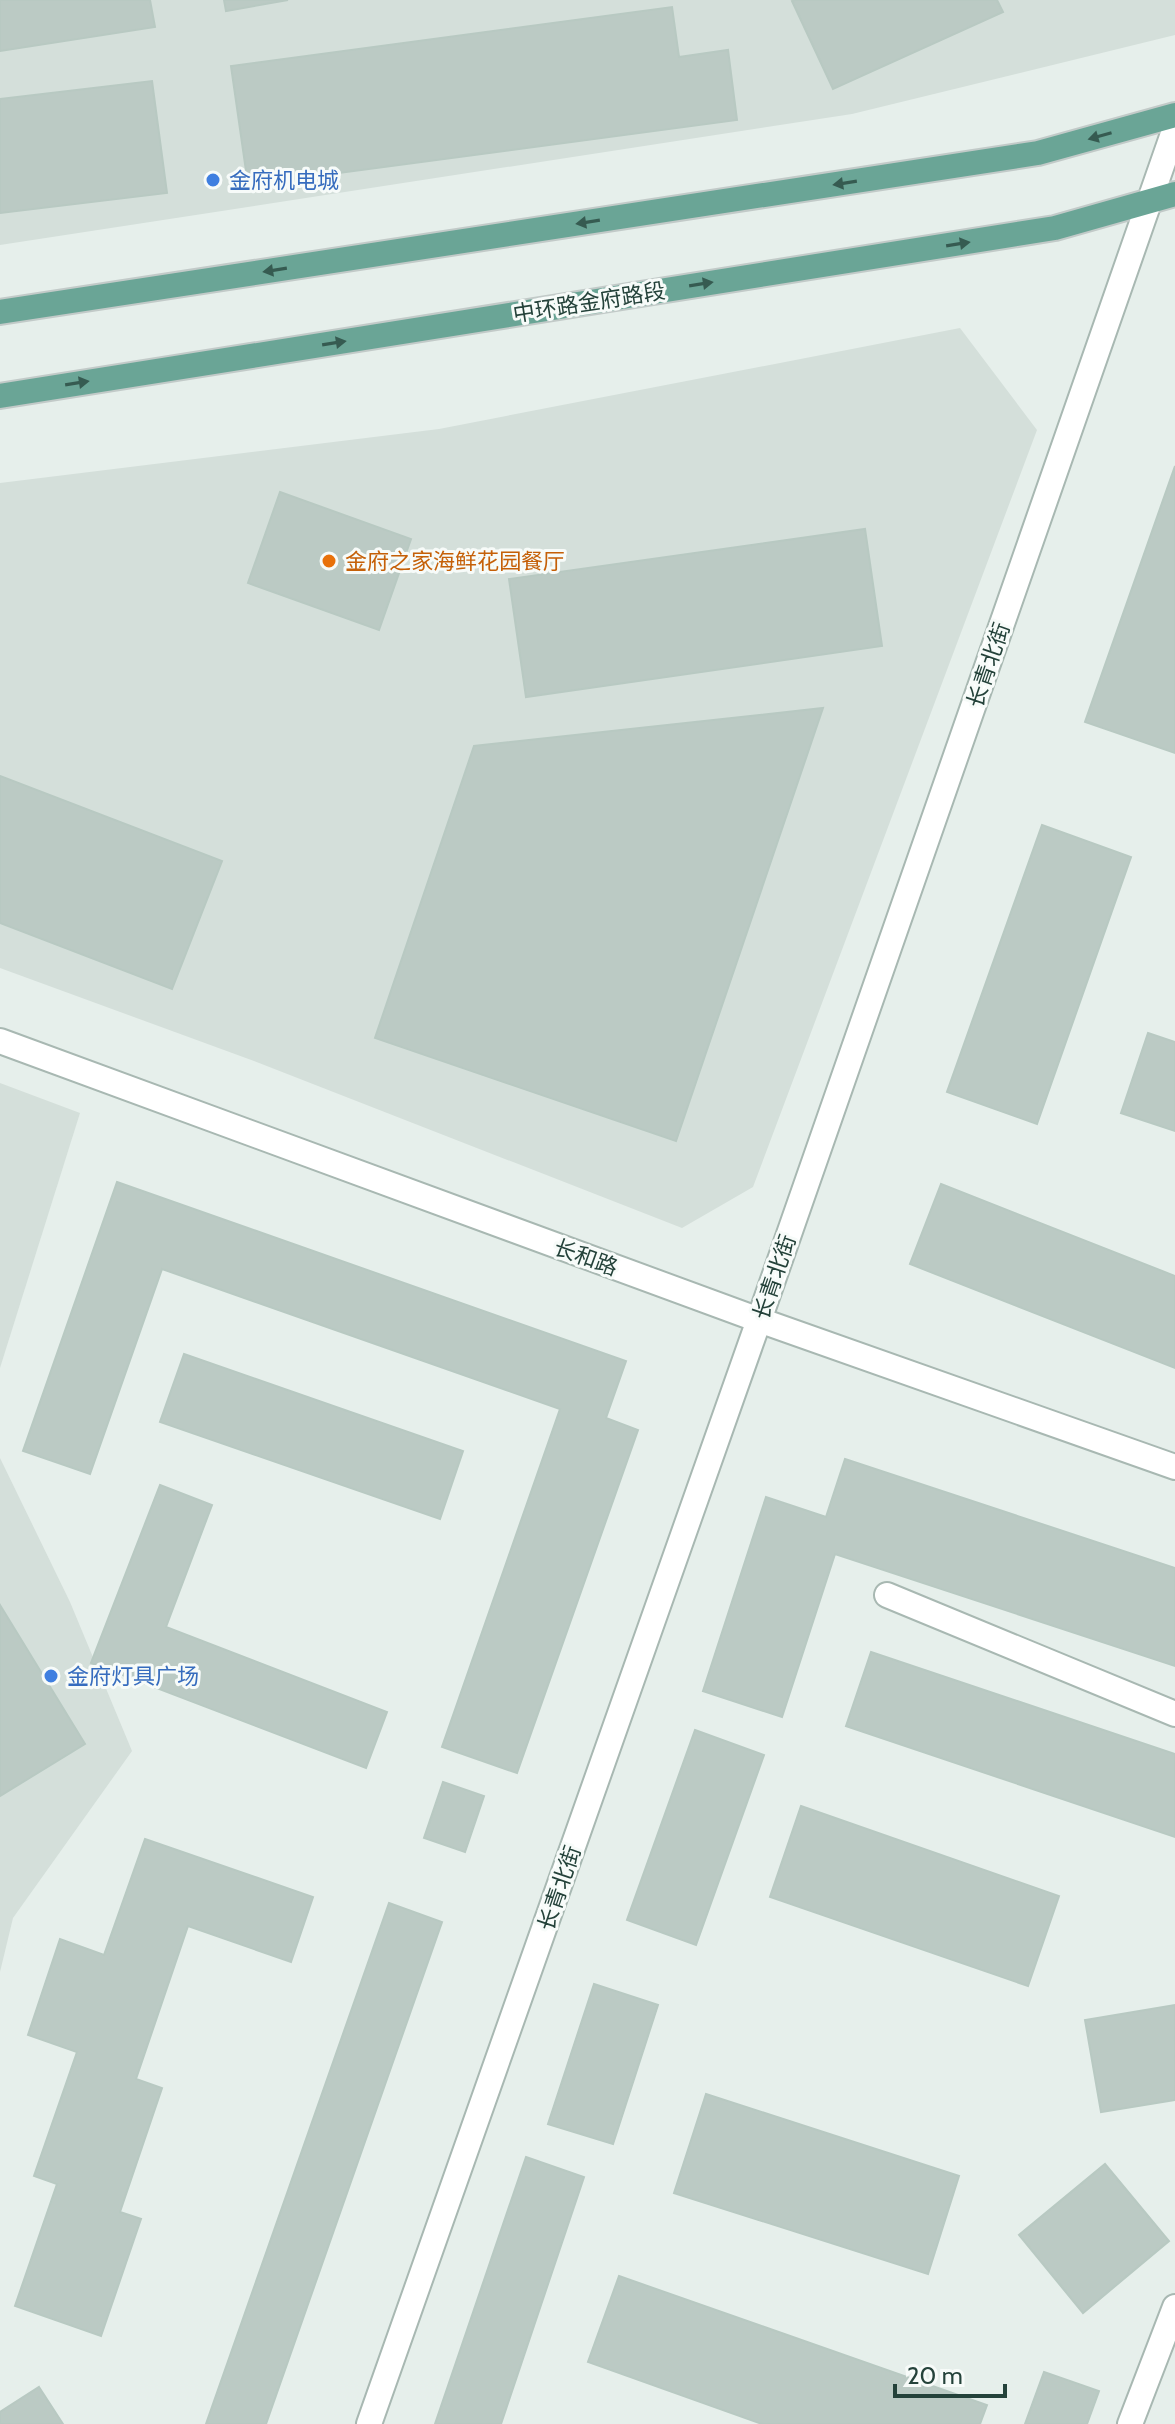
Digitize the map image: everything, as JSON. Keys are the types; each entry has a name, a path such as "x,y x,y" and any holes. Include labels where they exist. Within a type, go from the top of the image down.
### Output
{"main road":[{"path":"0,312 1038,153 1175,115"},
{"name":"中环路金府路段","path":"0,396 1055,228 1175,194"}],"street":[{"name":"长青北街","path":"369,2424 1175,128"},
{"name":"长和路","path":"0,1041 759,1320 1175,1467"},
{"path":"887,1595 1175,1714"},
{"path":"1130,2424 1175,2307"}],"shaded area":[{"name":"金府机电城","path":"0,0 1175,0 1175,35 852,114 0,245"},
{"path":"960,328 1037,430 753,1187 682,1228 254,1061 0,968 0,483 439,429"},
{"path":"0,1083 80,1113 0,1368"},
{"name":"金府灯具广场","path":"0,1458 70,1602 132,1751 13,1918 0,1972"}],"building":[{"path":"0,0 150,0 155,27 0,51"},
{"path":"224,0 288,0 226,11"},
{"path":"997,0 1003,12 833,89 792,1"},
{"path":"672,7 679,57 728,50 737,120 248,185 231,66"},
{"path":"152,81 167,193 0,213 0,99"},
{"path":"1175,466 1175,753 1085,722"},
{"name":"金府之家海鲜花园餐厅","path":"280,492 411,539 379,630 248,583"},
{"path":"865,529 882,646 526,697 509,579"},
{"path":"823,708 676,1141 375,1038 474,746"},
{"path":"0,776 222,861 172,989 0,923"},
{"path":"1042,825 1131,857 1037,1124 947,1092"},
{"path":"1148,1033 1175,1042 1175,1131 1121,1113"},
{"path":"117,1182 626,1361 606,1418 638,1430 517,1773 442,1747 560,1409 162,1269 90,1474 23,1451"},
{"path":"941,1184 1175,1276 1175,1368 910,1264"},
{"path":"184,1354 463,1451 440,1519 160,1422"},
{"path":"845,1459 1175,1568 1175,1666 835,1554 782,1717 703,1691 766,1497 826,1517"},
{"path":"160,1485 212,1505 166,1627 387,1712 366,1768 91,1663"},
{"path":"0,1605 85,1744 0,1796"},
{"path":"871,1652 1175,1754 1175,1837 846,1726"},
{"path":"695,1730 764,1755 696,1945 627,1920"},
{"path":"443,1782 484,1796 465,1852 424,1838"},
{"path":"801,1806 1059,1896 1028,1986 770,1897"},
{"path":"145,1839 313,1897 291,1962 188,1926 136,2079 162,2088 120,2212 141,2219 101,2336 15,2306 57,2184 34,2176 77,2052 28,2035 60,1939 104,1955"},
{"path":"389,1903 442,1922 266,2424 206,2424"},
{"path":"594,1984 658,2005 613,2144 548,2124"},
{"path":"1175,2005 1175,2100 1101,2112 1085,2020"},
{"path":"706,2094 959,2176 928,2274 674,2193"},
{"path":"526,2157 584,2177 501,2424 435,2424"},
{"path":"1105,2164 1169,2241 1083,2313 1019,2235"},
{"path":"619,2276 987,2405 980,2424 762,2424 588,2362"},
{"path":"1044,2372 1099,2391 1087,2424 1025,2424"},
{"path":"39,2387 63,2424 0,2424 0,2412"}],"place":[{"name":"金府机电城","path":"213,180"},
{"name":"金府之家海鲜花园餐厅","path":"329,561"},
{"name":"金府灯具广场","path":"51,1676"}]}
